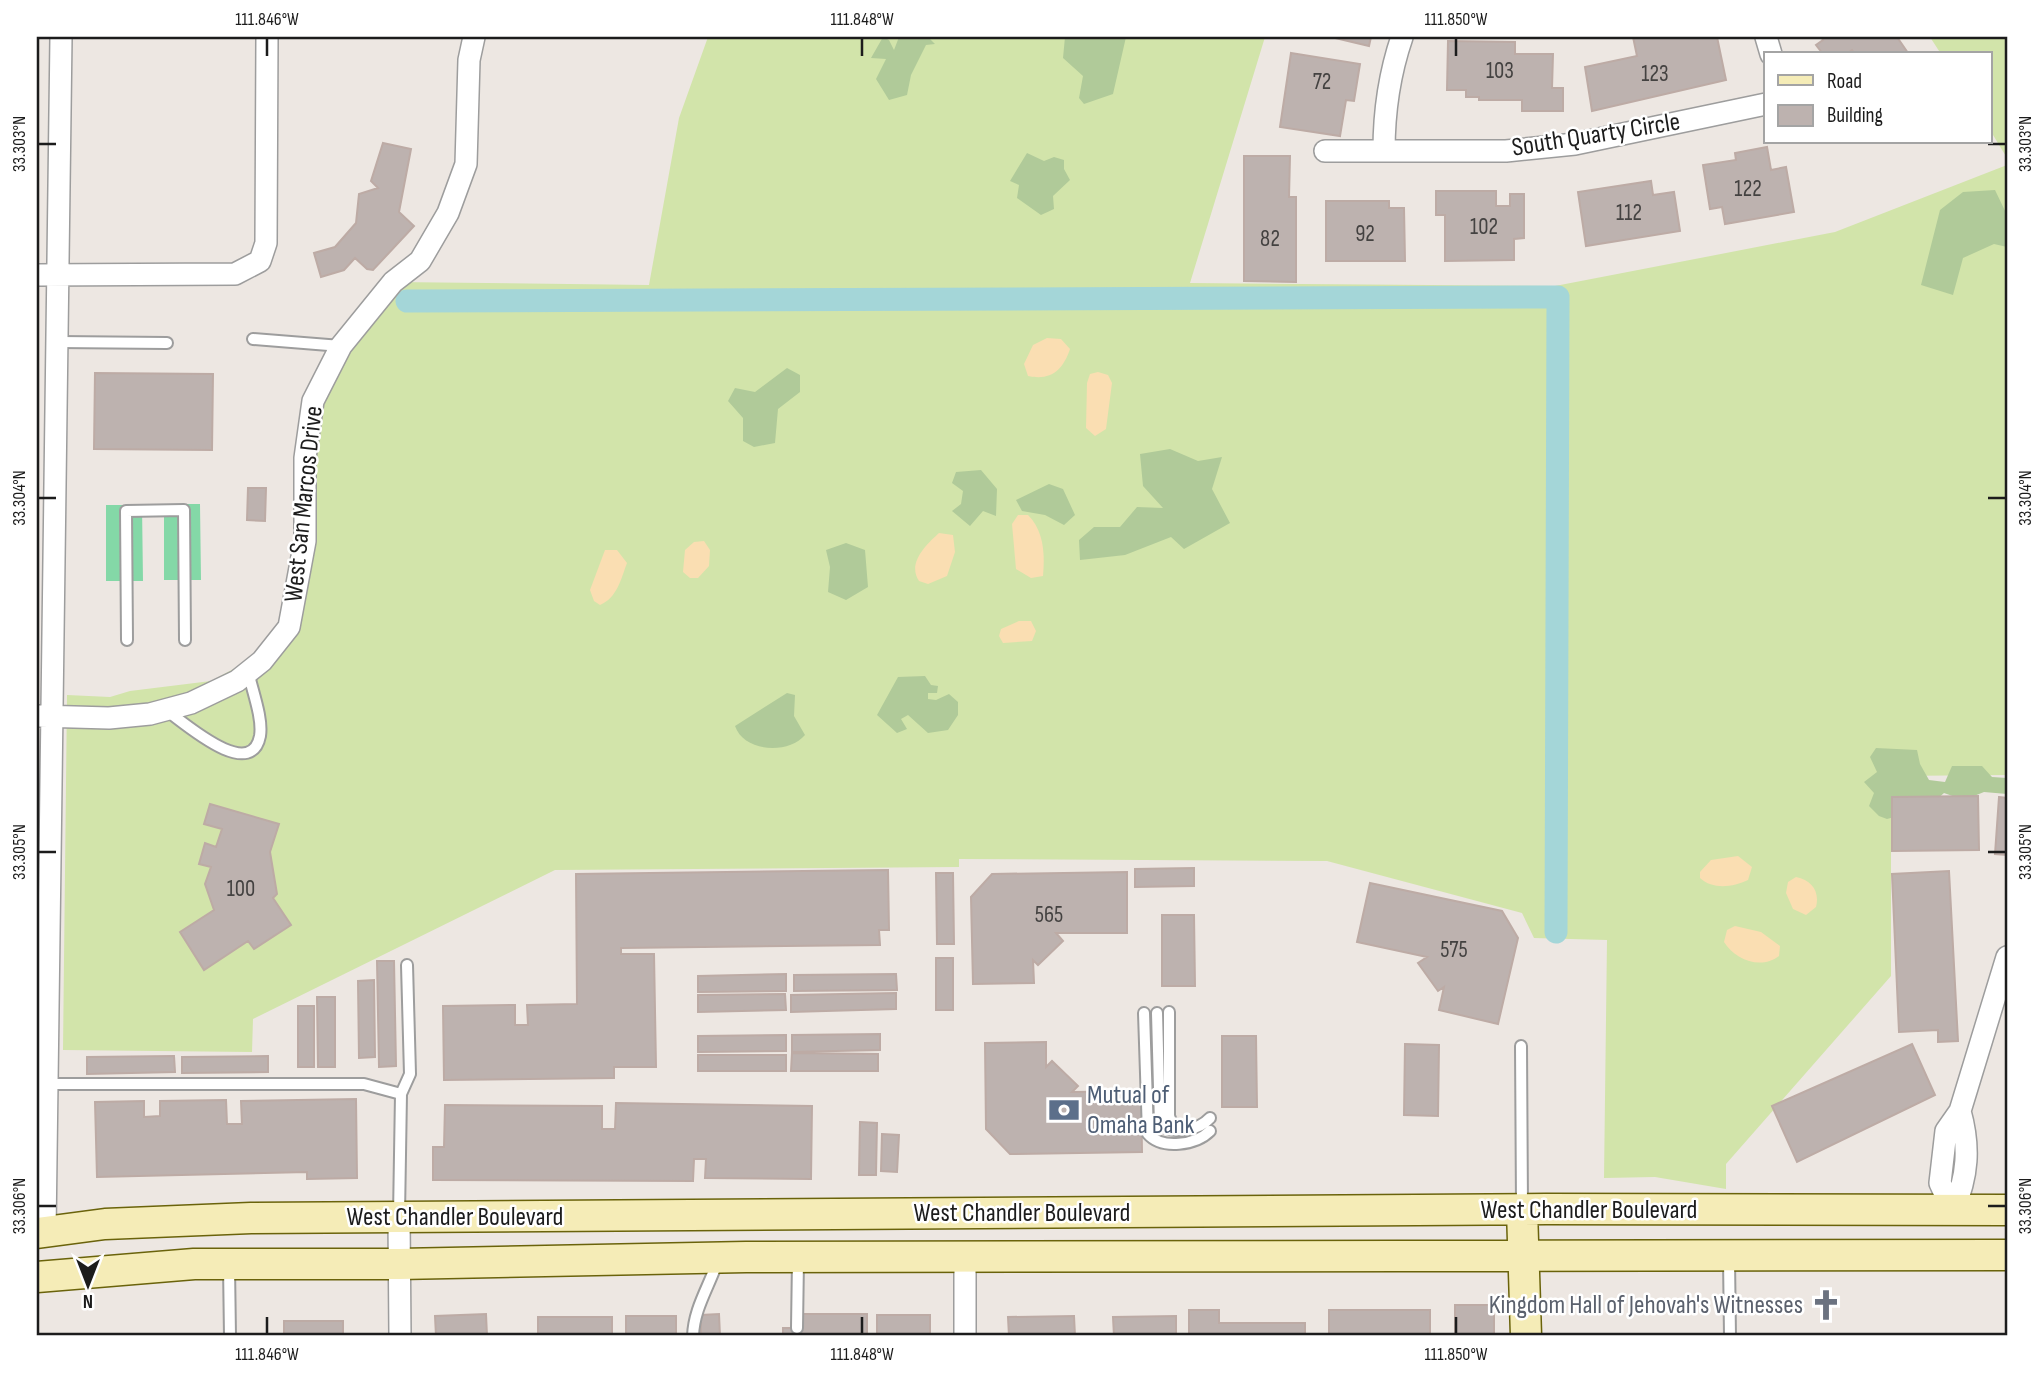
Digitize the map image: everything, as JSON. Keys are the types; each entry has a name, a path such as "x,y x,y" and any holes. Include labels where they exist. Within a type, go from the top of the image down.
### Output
{"main road":[{"name":"West Chandler Boulevard","path":"41,1233 144,1222 399,1218 1522,1210 2007,1210"},
{"path":"1522,1210 1526,1336"},
{"name":"West Chandler Boulevard","path":"37,1277 229,1263 399,1264 965,1256 2007,1255"}],"street":[{"path":"41,1233 44,716 58,342 61,37"},
{"path":"37,275 235,274 260,261 266,243 267,37"},
{"name":"West San Marcos Drive","path":"44,716 109,718 166,710 191,703 224,688 262,661 289,627 306,541 306,458 313,401 341,346 393,282 420,261 449,213 466,164 469,60 474,37"},
{"path":"1384,151 1384,116 1391,70 1402,37"},
{"name":"South Quarty Circle","path":"1325,151 1506,151 1575,144 1764,104"},
{"path":"1953,1210 1940,1183 1946,1130 1960,1111 2007,957"},
{"path":"399,1218 400,1336"},
{"path":"965,1256 965,1336"}],"lane":[{"path":"253,339 341,346"},
{"path":"58,342 167,343"},
{"path":"127,640 126,511 184,510 185,640"},
{"path":"166,710 215,746 232,753 247,751 257,744 261,733 248,671"},
{"path":"399,1218 401,1094 410,1073 407,965"},
{"path":"1169,1012 1169,1116 1172,1125 1182,1130"},
{"path":"1144,1013 1148,1134 1163,1144 1181,1143 1204,1137 1210,1130"},
{"path":"1157,1013 1157,1118 1160,1125 1168,1130 1182,1130 1204,1125 1210,1118"},
{"path":"1521,1046 1522,1210"},
{"path":"43,1096 364,1084 401,1094"},
{"path":"1729,1254 1730,1336"},
{"path":"797,1328 798,1257"},
{"path":"693,1336 698,1304 710,1286 719,1258"},
{"path":"229,1263 230,1336"}],"green space":[{"path":"708,37 1265,37 1190,283 1555,286 1835,232 2007,165 2007,775 1891,776 1891,976 1726,1164 1726,1189 1655,1177 1604,1178 1607,940 1534,938 1522,913 1327,861 959,859 959,867 555,870 253,1019 252,1052 63,1050 67,695 110,697 130,691 211,681 239,666 262,661 298,592 313,401 393,282 649,285 679,118"},
{"path":"883,37 889,40 894,50 899,37 928,37 935,44 926,45 911,75 907,95 889,100 876,79 886,59 871,58"},
{"path":"1065,37 1126,37 1113,94 1084,104 1079,98 1083,76 1063,58"},
{"path":"1930,37 2007,37 2007,158 1992,133 1992,52 1940,52"},
{"path":"1027,153 1044,161 1054,157 1064,160 1064,169 1070,180 1053,196 1054,209 1041,215 1017,198 1019,185 1010,181"},
{"path":"1995,190 2007,215 2007,247 1994,244 1963,258 1953,295 1921,285 1940,210 1963,192"},
{"path":"787,368 800,375 800,392 778,409 775,443 754,447 743,441 743,418 728,401 735,388 755,392"},
{"path":"1170,449 1198,461 1222,457 1212,489 1230,523 1184,549 1171,537 1125,555 1080,560 1079,540 1094,527 1120,527 1137,507 1163,508 1143,486 1140,454"},
{"path":"981,470 997,489 996,516 983,511 970,526 952,511 961,504 963,491 952,483 956,472"},
{"path":"1049,484 1063,489 1075,515 1064,525 1045,515 1022,511 1016,500"},
{"path":"164,504 200,504 201,580 164,580"},
{"path":"106,505 142,505 143,581 106,581"},
{"path":"846,543 865,550 868,587 846,600 828,592 830,567 826,550"},
{"path":"925,676 931,685 938,686 937,693 928,693 928,699 936,700 949,694 958,702 958,715 948,730 928,733 908,715 901,719 907,729 897,733 877,715 898,677"},
{"path":"787,693 795,695 794,716 805,735 788,746 767,748 757,746 740,735 735,726"},
{"path":"1876,748 1917,750 1920,764 1929,780 1945,782 1952,766 1982,766 1992,777 2007,778 2007,794 1984,792 1964,800 1944,793 1927,808 1887,819 1879,816 1869,806 1874,793 1864,782 1877,772 1870,757"}],"sand":[{"path":"1047,338 1061,339 1070,349 1064,363 1050,375 1028,376 1024,364 1033,345"},
{"path":"1098,372 1108,375 1112,383 1106,429 1095,436 1086,428 1087,383 1090,374"},
{"path":"1018,515 1028,515 1037,528 1043,551 1043,576 1031,578 1016,569 1012,524"},
{"path":"939,533 953,535 955,552 947,576 928,584 919,581 915,568 924,549"},
{"path":"704,541 710,550 709,566 698,578 690,578 683,572 685,550 694,542"},
{"path":"605,550 617,550 627,563 611,598 600,605 594,601 590,590"},
{"path":"1019,621 1031,621 1036,631 1032,641 1003,643 999,636 1001,629"},
{"path":"1738,856 1752,867 1748,880 1723,886 1705,882 1700,878 1700,872 1711,860"},
{"path":"1796,877 1810,884 1816,892 1816,907 1806,915 1793,909 1786,893 1788,882"},
{"path":"1735,926 1761,932 1780,946 1779,956 1757,962 1735,954 1724,942 1727,930"}],"building":[{"path":"1331,37 1371,37 1369,46"},
{"path":"1633,37 1717,37 1726,80 1592,111 1585,67 1637,56"},
{"path":"1821,37 1897,37 1907,52 1821,52 1816,45 1823,40"},
{"path":"1448,41 1515,42 1515,54 1553,54 1552,88 1563,88 1563,111 1522,111 1522,100 1479,100 1479,97 1466,97 1466,90 1447,90"},
{"path":"1291,53 1360,64 1354,101 1346,100 1340,136 1280,127"},
{"path":"383,143 411,149 399,212 414,226 373,270 367,269 355,258 344,270 321,277 314,253 335,247 356,223 359,194 378,188 371,181"},
{"path":"1767,147 1771,170 1786,167 1794,212 1725,224 1722,207 1710,209 1703,165 1736,160 1735,153"},
{"path":"1244,156 1290,156 1289,197 1296,197 1296,282 1244,281"},
{"path":"1651,181 1653,195 1674,192 1680,231 1586,246 1578,192"},
{"path":"1436,191 1496,191 1496,206 1510,206 1510,194 1524,194 1524,238 1514,239 1514,260 1445,261 1445,215 1436,215"},
{"path":"1326,201 1389,201 1389,208 1404,208 1405,261 1326,261"},
{"path":"95,373 213,374 212,450 94,449"},
{"path":"248,488 266,488 265,521 247,520"},
{"path":"1978,796 1979,850 1892,851 1892,797"},
{"path":"1999,797 2007,798 2007,855 1995,854"},
{"path":"210,804 279,824 270,852 277,894 273,898 291,925 254,949 248,941 204,970 180,932 214,910 205,884 211,867 199,864 205,843 216,847 222,829 204,824"},
{"path":"1194,868 1194,886 1135,887 1135,869"},
{"path":"888,870 889,930 879,930 880,945 621,948 621,954 654,954 656,1067 614,1067 614,1078 444,1080 443,1006 515,1005 515,1025 528,1025 527,1005 577,1004 576,874"},
{"path":"1949,871 1958,1041 1938,1042 1938,1030 1899,1032 1892,874"},
{"path":"1127,872 1127,933 1056,933 1063,941 1038,965 1033,960 1034,983 973,984 971,897 992,874"},
{"path":"936,873 953,873 954,944 937,944"},
{"path":"1370,883 1502,911 1518,938 1498,1024 1439,1010 1444,987 1438,991 1418,963 1427,957 1357,942"},
{"path":"1162,915 1194,915 1195,986 1162,986"},
{"path":"936,958 953,958 953,1010 936,1010"},
{"path":"377,961 394,961 396,1066 379,1067"},
{"path":"786,974 786,991 698,992 698,976"},
{"path":"896,974 897,990 794,991 794,975"},
{"path":"374,980 375,1057 359,1058 358,981"},
{"path":"896,993 896,1009 791,1012 791,995"},
{"path":"785,994 786,1010 698,1012 698,995"},
{"path":"317,997 335,997 335,1067 318,1067"},
{"path":"298,1006 314,1006 314,1067 298,1067"},
{"path":"880,1034 880,1050 792,1052 792,1035"},
{"path":"786,1035 786,1051 698,1052 698,1036"},
{"path":"1222,1036 1256,1036 1257,1107 1222,1107"},
{"name":"Mutual of Omaha Bank","path":"1046,1042 1046,1067 1052,1061 1078,1086 1072,1092 1141,1091 1142,1152 1010,1154 986,1129 985,1043"},
{"path":"1405,1044 1439,1045 1438,1116 1404,1115"},
{"path":"1912,1044 1935,1095 1797,1162 1772,1106"},
{"path":"792,1053 878,1054 878,1071 791,1071"},
{"path":"698,1055 786,1055 786,1071 698,1071"},
{"path":"174,1056 175,1072 87,1074 87,1057"},
{"path":"268,1056 268,1072 182,1073 182,1057"},
{"path":"2006,1085 2007,1085 2007,1158"},
{"path":"356,1099 357,1178 307,1179 307,1172 97,1177 95,1102 144,1101 144,1117 160,1116 160,1101 226,1100 227,1124 242,1124 241,1101"},
{"path":"616,1103 812,1106 811,1179 705,1178 706,1159 694,1159 693,1181 433,1180 433,1147 444,1147 445,1105 602,1106 602,1129 615,1129"},
{"path":"860,1122 877,1123 876,1175 859,1175"},
{"path":"882,1134 899,1135 897,1172 881,1171"},
{"path":"1455,1305 1494,1305 1494,1336 1455,1336"},
{"path":"1189,1310 1219,1310 1219,1323 1305,1323 1305,1336 1189,1336"},
{"path":"1329,1310 1430,1310 1430,1336 1329,1336"},
{"path":"486,1314 487,1336 436,1336 435,1316"},
{"path":"719,1314 720,1336 701,1336 701,1315"},
{"path":"801,1314 867,1314 867,1336 783,1336 783,1328 801,1328"},
{"path":"877,1315 930,1315 930,1336 877,1336"},
{"path":"626,1316 676,1316 676,1336 626,1336"},
{"path":"1074,1316 1075,1336 1009,1336 1008,1317"},
{"path":"1176,1316 1176,1336 1114,1336 1113,1317"},
{"path":"538,1317 612,1317 612,1336 538,1336"},
{"path":"284,1321 343,1321 343,1336 284,1336"}],"waterway":[{"path":"407,301 1558,297 1556,932"}],"place":[{"name":"Mutual of Omaha Bank","path":"1064,1110"},
{"name":"Kingdom Hall of Jehovah's Witnesses","path":"1826,1305"}]}
